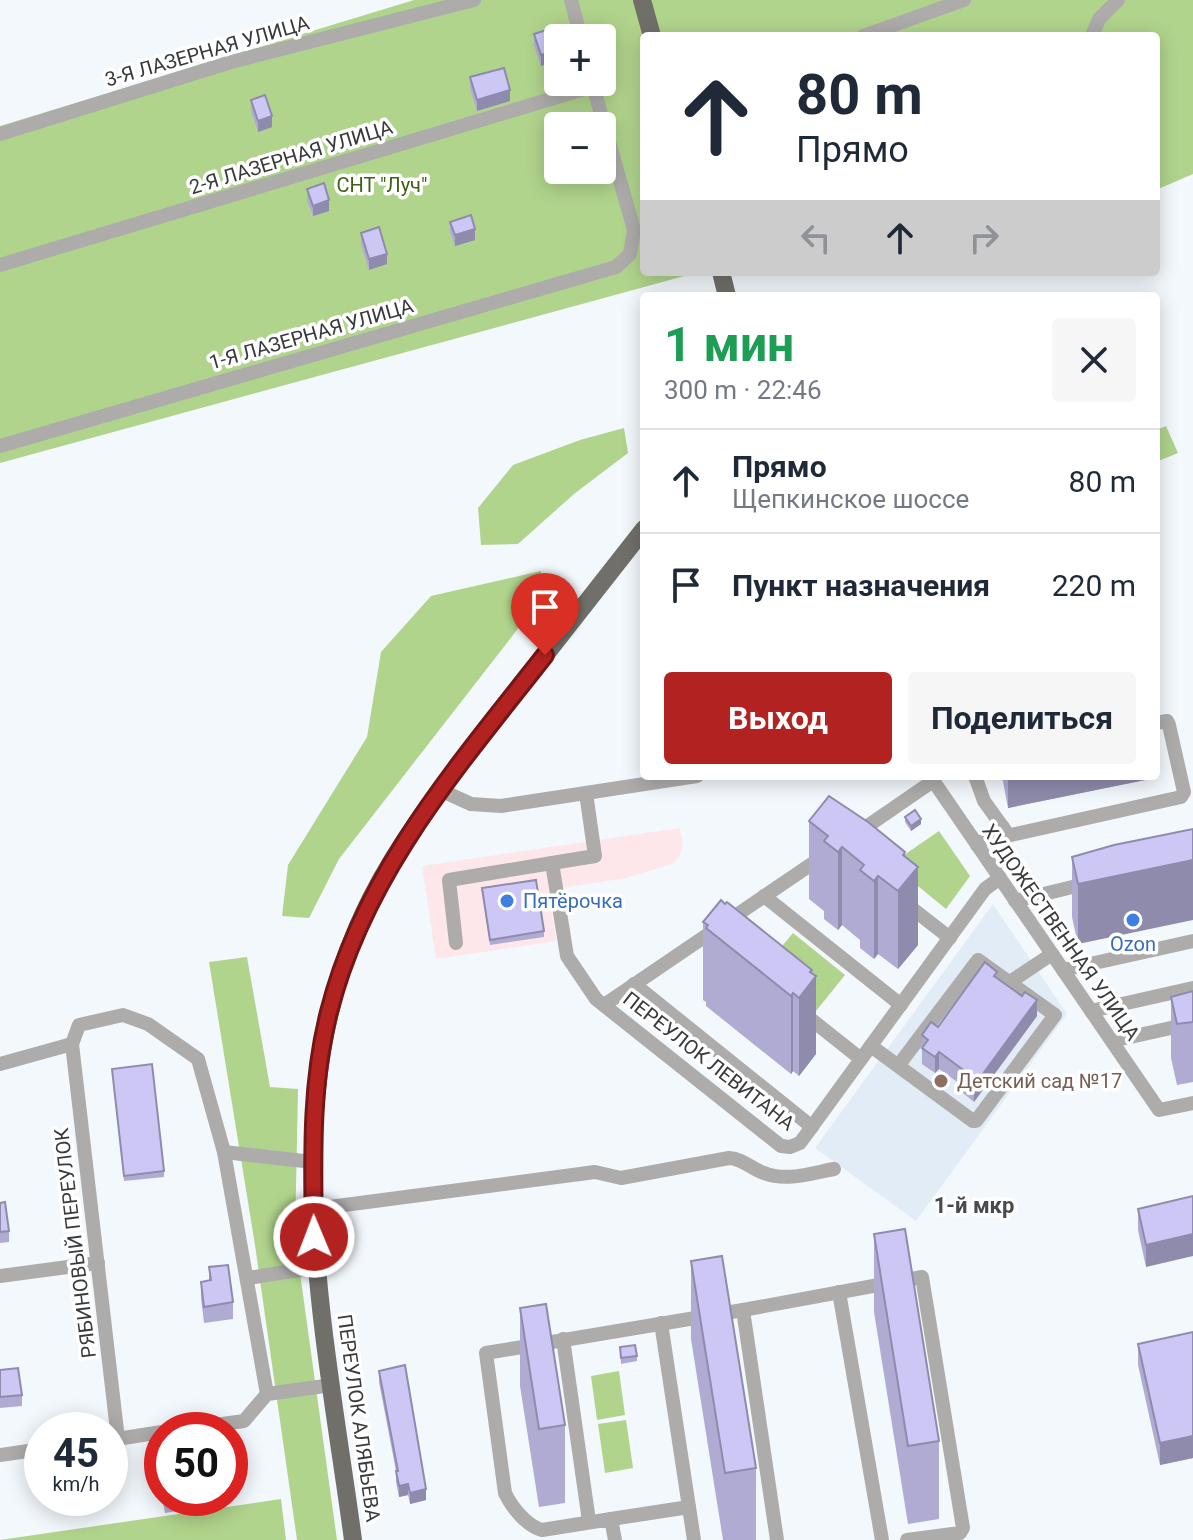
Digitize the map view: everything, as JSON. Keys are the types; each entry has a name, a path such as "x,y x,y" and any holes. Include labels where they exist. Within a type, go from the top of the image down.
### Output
{"main road":[{"path":"642,0 651,32"},
{"name":"ПЕРЕУЛОК АЛЯБЬЕВА","path":"353,1540 317,1267 314,1209 313,1162 319,1063 328,1014 355,933 389,865 440,790 640,534"}],"street":[{"name":"3-Я ЛАЗЕРНАЯ УЛИЦА","path":"0,134 231,62 474,0"},
{"path":"571,0 577,24"},
{"path":"874,32 964,0"},
{"path":"1094,32 1099,19 1118,0"},
{"name":"2-Я ЛАЗЕРНАЯ УЛИЦА","path":"0,265 554,96"},
{"name":"1-Я ЛАЗЕРНАЯ УЛИЦА","path":"0,446 616,267 630,254 634,230 596,96"},
{"path":"976,780 984,801 1011,835 1181,797 1184,792 1169,725 1167,721 1160,722"},
{"path":"440,790 461,801 484,806 671,780"},
{"path":"600,1002 712,940 764,896 930,780"},
{"name":"ХУДОЖЕСТВЕННАЯ УЛИЦА","path":"932,780 1159,1110 1193,1103"},
{"path":"456,943 449,880 595,856 586,793"},
{"path":"977,845 1003,827"},
{"name":"ПЕРЕУЛОК ЛЕВИТАНА","path":"552,863 567,956 600,1002 781,1146 800,1143 812,1127"},
{"path":"634,984 812,1127 985,889 1000,878"},
{"path":"1015,901 1104,880"},
{"path":"893,893 950,938"},
{"path":"764,896 901,1005"},
{"path":"1063,970 1193,941"},
{"path":"1010,982 1052,954"},
{"path":"871,1046 898,1066 973,1121 980,1119 1054,1017 1053,1013 981,961 975,962 898,1066"},
{"path":"1091,1011 1193,988"},
{"path":"787,1000 861,1059"},
{"path":"0,1064 72,1044 79,1025 123,1015 148,1024 198,1059 224,1152 267,1394"},
{"path":"1112,1041 1193,1023"},
{"name":"РЯБИНОВЫЙ ПЕРЕУЛОК","path":"72,1044 98,1263 112,1412"},
{"path":"224,1152 313,1162"},
{"path":"314,1209 595,1172 621,1178 729,1158 738,1158 760,1172 776,1177 834,1169"},
{"path":"0,1276 98,1263"},
{"path":"248,1278 317,1267"},
{"path":"689,1507 542,1530 531,1527 506,1497 485,1356 490,1351 922,1277 963,1528 960,1533 907,1540"},
{"path":"839,1292 882,1540"},
{"path":"743,1310 777,1540"},
{"path":"661,1323 694,1540"},
{"path":"563,1339 589,1521"},
{"path":"248,1416 267,1394 332,1385"},
{"path":"0,1455 24,1452"},
{"path":"611,1519 615,1540"}],"shaded area":[{"path":"680,828 683,847 672,864 626,878 549,890 556,941 436,959 422,866"},
{"name":"Детский сад №17","path":"993,904 1067,1014 916,1221 815,1148"}],"green space":[{"name":"СНТ \"Луч\"","path":"414,0 1193,0 1193,174 1160,188 1160,32 640,32 640,276 684,276 0,463 0,126"},
{"path":"1166,426 1178,453 1160,460 1160,428"},
{"path":"624,428 628,453 574,494 518,544 481,545 478,508 513,465 580,440"},
{"path":"541,571 541,599 339,859 309,918 282,916 288,865 367,737 381,652 431,596"},
{"path":"939,831 970,876 946,909 891,864"},
{"path":"793,933 845,975 816,1011 763,969"},
{"path":"247,957 270,1087 298,1089 295,1237 337,1540 297,1540 255,1245 209,962"},
{"path":"619,1371 625,1415 597,1420 591,1376"},
{"path":"626,1420 633,1468 605,1473 598,1424"},
{"path":"281,1499 286,1540 0,1540 164,1516 248,1516 248,1504"}],"building":[{"path":"544,31 544,54 541,55 534,34"},
{"path":"504,68 510,90 477,100 470,77"},
{"path":"265,95 272,116 258,121 251,100"},
{"path":"324,183 329,200 313,206 307,189"},
{"path":"471,215 475,229 455,235 450,222"},
{"path":"379,227 387,254 369,259 361,233"},
{"path":"829,796 868,822 905,852 903,855 918,867 898,891 878,876 874,881 860,870 864,865 842,847 838,852 824,841 828,836 809,821"},
{"path":"915,810 921,819 911,826 905,817"},
{"path":"1193,829 1193,860 1078,884 1072,857"},
{"path":"536,880 544,931 490,940 482,888"},
{"path":"721,900 812,970 810,972 816,976 799,998 793,993 791,996 706,928 708,925 703,922"},
{"path":"985,962 997,972 994,976 1022,996 1025,992 1037,1000 974,1086 963,1077 966,1072 939,1052 935,1057 922,1048 928,1040 922,1035 931,1022 938,1027"},
{"path":"1193,991 1193,1022 1177,1024 1171,997"},
{"path":"152,1064 164,1171 124,1176 112,1069"},
{"path":"1193,1196 1193,1234 1146,1245 1138,1209"},
{"path":"5,1202 9,1231 0,1232 0,1203"},
{"path":"905,1229 939,1441 908,1446 874,1234"},
{"path":"722,1256 756,1468 725,1473 691,1261"},
{"path":"228,1265 233,1302 204,1307 201,1282 211,1280 209,1267"},
{"path":"546,1304 565,1425 539,1429 520,1308"},
{"path":"1193,1332 1193,1436 1160,1443 1138,1344"},
{"path":"635,1345 637,1356 621,1358 620,1347"},
{"path":"405,1365 426,1489 410,1493 408,1484 399,1486 379,1371"},
{"path":"18,1368 22,1395 0,1397 0,1370"}],"place":[{"name":"Пятёрочка","path":"507,901"},
{"name":"Ozon","path":"1133,920"},
{"name":"Детский сад №17","path":"941,1081"}],"district":[{"name":"1-й мкр","path":"974,1205"}],"route":[{"path":"314,1237 313,1162 319,1063 328,1014 355,933 408,834 545,655"}]}
